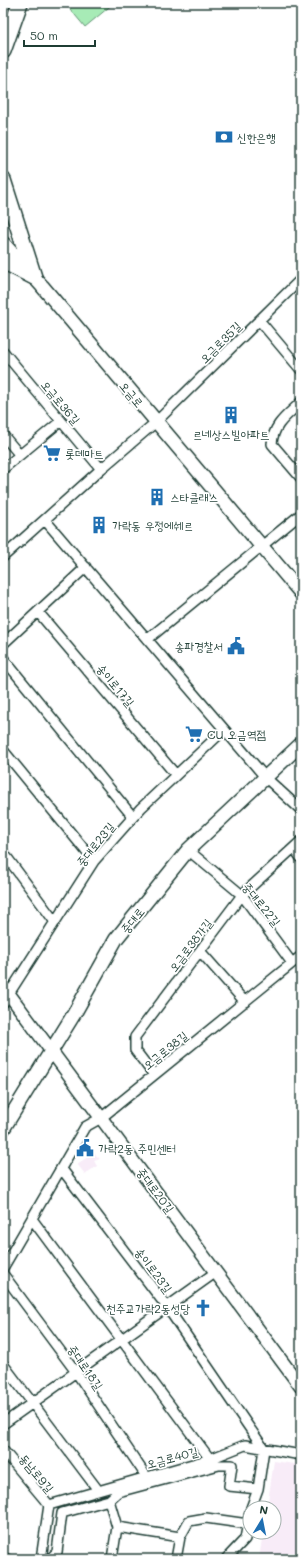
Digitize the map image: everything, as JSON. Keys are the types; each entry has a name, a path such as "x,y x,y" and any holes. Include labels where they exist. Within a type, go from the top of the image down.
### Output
{"main road":[{"path":"3,51 20,3"},
{"path":"3,180 34,277"},
{"name":"오금로","path":"3,243 34,277 301,593"},
{"path":"3,261 34,277"},
{"name":"중대로","path":"3,1129 52,1050 116,939 188,850 301,744"}],"street":[{"name":"오금로35길","path":"156,422 301,279"},
{"path":"259,320 301,370"},
{"name":"오금로36길","path":"3,351 101,469"},
{"path":"301,402 276,426 272,432 272,444 301,478"},
{"path":"3,469 19,454 61,421"},
{"path":"3,557 156,422"},
{"path":"3,435 19,454"},
{"path":"148,639 301,514"},
{"path":"45,520 265,777 301,810"},
{"path":"3,644 86,567"},
{"name":"송이로17길","path":"38,612 176,775"},
{"path":"3,658 133,817"},
{"name":"중대로23길","path":"5,994 55,922 94,861 133,817 224,730"},
{"path":"3,750 94,861"},
{"name":"오금로38가길","path":"154,1075 135,1050 135,1037 242,895 301,841"},
{"path":"294,848 301,858"},
{"name":"중대로22길","path":"188,850 242,895 292,963"},
{"path":"3,852 55,922"},
{"path":"200,951 244,1002"},
{"name":"오금로38길","path":"101,1118 301,956"},
{"name":"중대로20길","path":"5,994 52,1050 257,1330 301,1387"},
{"path":"3,1268 85,1127 101,1118"},
{"name":"송이로23길","path":"61,1168 167,1307 264,1449"},
{"path":"32,1219 210,1459"},
{"path":"3,1424 216,1272"},
{"name":"중대로18길","path":"3,1274 76,1372 146,1476"},
{"path":"3,1364 98,1490"},
{"name":"오금로40길","path":"48,1505 210,1459 245,1445 301,1455"},
{"path":"254,1500 258,1489 264,1449"},
{"name":"동남로9길","path":"3,1450 48,1505 41,1559"},
{"path":"50,1559 57,1552 62,1513 109,1500 118,1492 219,1465 232,1465 229,1486 258,1489"},
{"path":"109,1500 117,1527 112,1559"},
{"path":"176,1559 180,1537 189,1521 206,1518 242,1523"},
{"path":"117,1527 180,1537"},
{"path":"226,1559 244,1540"},
{"path":"3,1558 7,1559"}],"shaded area":[{"path":"94,1153 100,1159 94,1161 97,1166 85,1174 77,1164"},
{"path":"274,1461 301,1465 301,1559 259,1559 262,1540 282,1540 282,1500 268,1500"}],"green space":[{"path":"65,3 114,3 85,27"}],"place":[{"name":"신한은행","path":"224,137"},
{"name":"르네상스빌아파트","path":"231,415"},
{"name":"롯데마트","path":"52,453"},
{"name":"스타클래스","path":"157,497"},
{"name":"가락동 우정에쉐르","path":"99,525"},
{"name":"송파경찰서","path":"236,646"},
{"name":"CU 오금역점","path":"194,734"},
{"name":"가락2동 주민센터","path":"85,1148"},
{"name":"천주교가락2동성당","path":"203,1308"}]}
